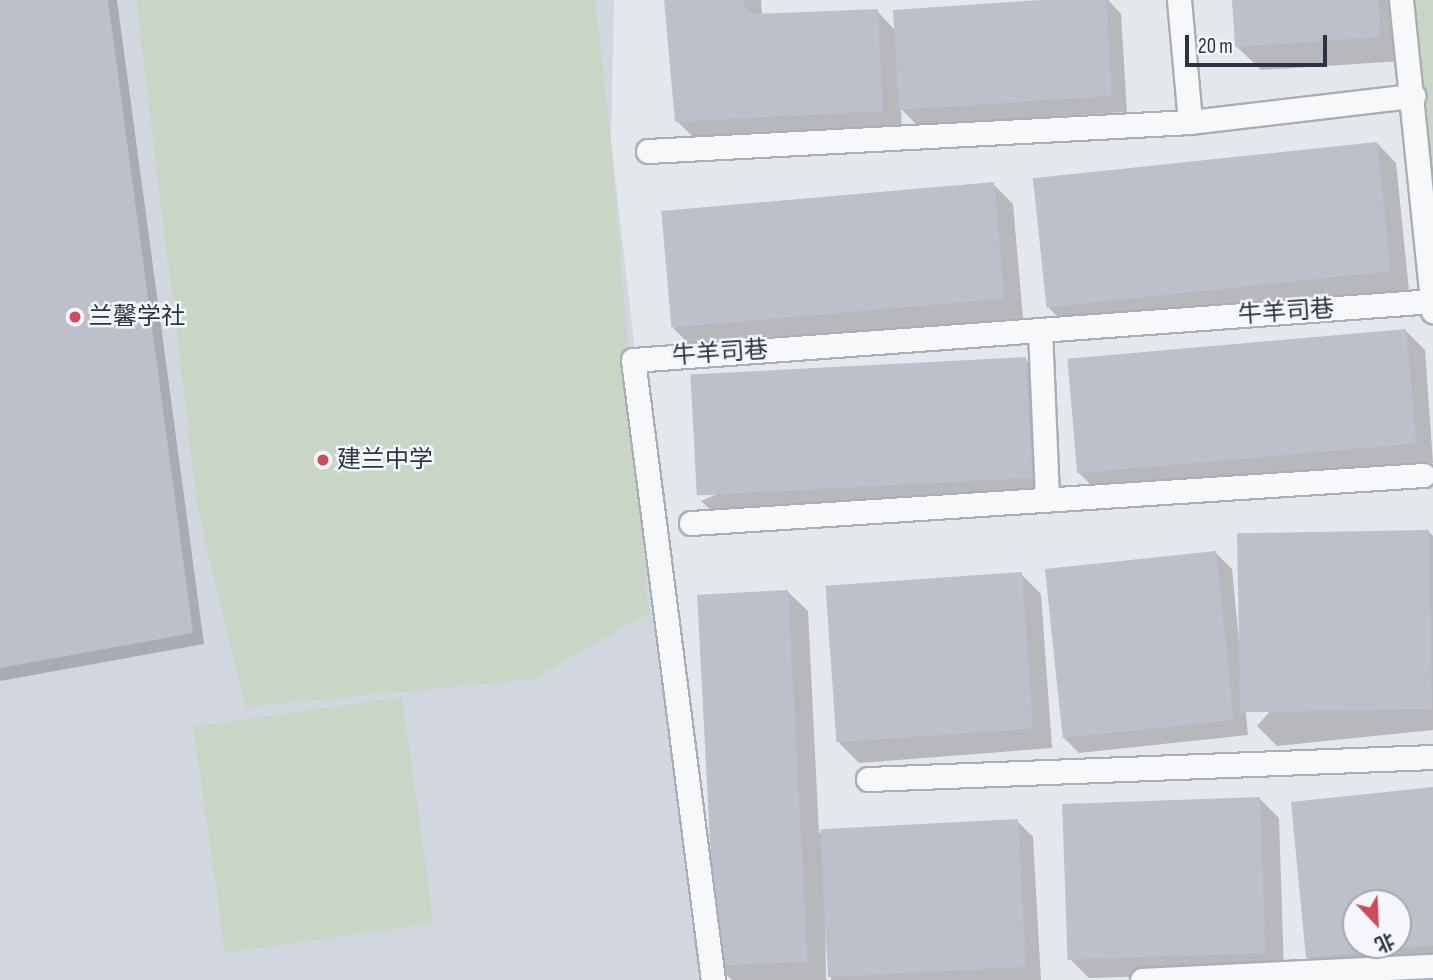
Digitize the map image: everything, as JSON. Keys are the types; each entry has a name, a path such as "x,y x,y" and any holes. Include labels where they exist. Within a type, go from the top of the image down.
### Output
{"lane":[{"path":"1179,0 1190,122"},
{"path":"1401,0 1413,96 1432,306"},
{"path":"649,151 1190,122 1413,96"},
{"name":"牛羊司巷","path":"713,980 633,360 1040,330 1432,306"},
{"path":"1040,330 1047,500"},
{"path":"691,523 1423,475"},
{"path":"868,779 1433,757"},
{"path":"1142,980 1433,966"}],"shaded area":[{"name":"建兰中学","path":"0,0 614,0 611,141 706,980 0,980"}],"green space":[{"path":"136,0 595,0 611,141 649,613 533,679 245,707 198,510"},
{"path":"1397,0 1433,0 1433,311"},
{"path":"402,697 434,924 225,953 193,726"}],"building":[{"name":"兰馨学社","path":"0,0 108,0 193,633 0,668"},
{"path":"664,0 744,0 744,7 754,14 878,9 883,111 675,122"},
{"path":"1041,0 1106,0 1112,96 899,110 893,10"},
{"path":"1232,0 1378,0 1380,37 1235,47"},
{"path":"1377,142 1391,271 1046,307 1033,178"},
{"path":"994,182 1004,299 671,328 661,211"},
{"path":"1406,329 1416,444 1077,473 1067,359"},
{"path":"1026,357 1032,478 697,495 690,375"},
{"path":"1429,530 1432,709 1240,712 1237,533"},
{"path":"1216,551 1234,720 1063,738 1045,569"},
{"path":"1022,572 1033,729 836,742 825,586"},
{"path":"788,590 807,961 717,966 697,595"},
{"path":"1433,787 1433,945 1412,947 1412,889 1342,889 1342,954 1306,958 1291,802"},
{"path":"1260,797 1265,953 1068,960 1062,804"},
{"path":"1018,819 1026,967 828,977 820,829"}],"place":[{"name":"兰馨学社","path":"75,317"},
{"name":"建兰中学","path":"323,460"}]}
